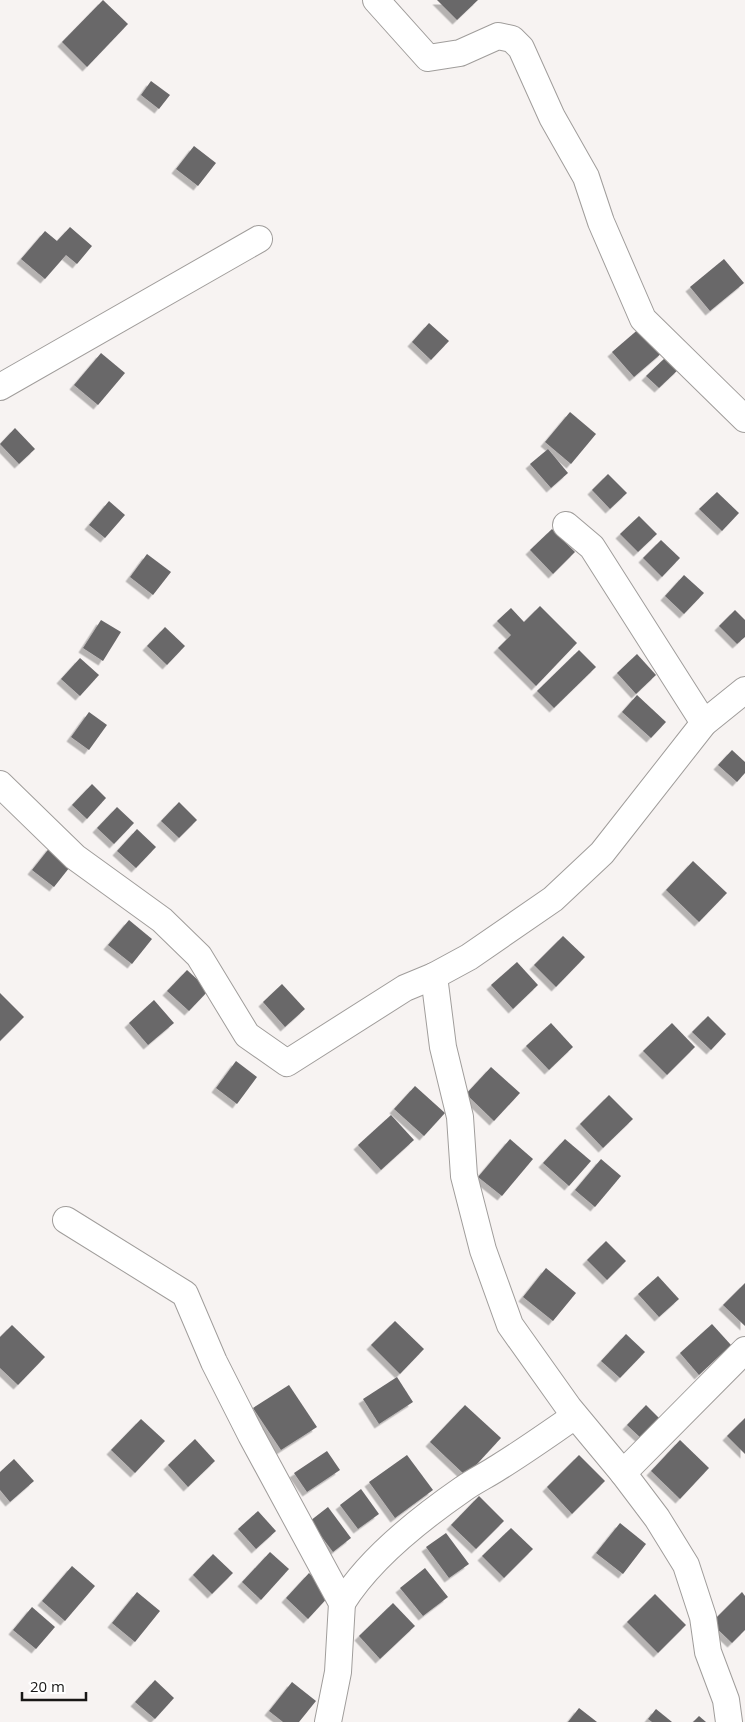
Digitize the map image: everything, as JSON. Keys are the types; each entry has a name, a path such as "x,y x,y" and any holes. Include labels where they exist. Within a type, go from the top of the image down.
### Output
{"street":[{"path":"376,0 428,58 460,52 498,36 512,39 521,48 552,117 586,178 601,222 643,319 745,419"},
{"path":"0,386 259,239"},
{"path":"566,525 592,547 704,723"},
{"path":"0,784 75,857 162,920 199,956 247,1035 287,1063 406,988 434,976 469,957 553,899 602,853 704,723 745,690"},
{"path":"434,976 443,1047 460,1117 464,1176 483,1250 510,1326 574,1416 657,1518 686,1565 703,1617 708,1652 726,1700 730,1722"},
{"path":"66,1220 185,1294 214,1362 251,1435 342,1603"},
{"path":"623,1474 745,1350"},
{"path":"328,1722 338,1672 342,1603 351,1588 378,1558 422,1520 464,1488 498,1468 574,1416"}],"building":[{"path":"103,0 128,24 87,67 62,42"},
{"path":"437,0 478,0 457,20"},
{"path":"151,81 170,95 159,109 141,95"},
{"path":"194,146 216,163 198,186 176,169"},
{"path":"70,227 92,246 77,264 66,255 45,279 21,259 45,231 57,241"},
{"path":"724,259 744,283 710,311 690,287"},
{"path":"429,323 449,341 431,360 412,342"},
{"path":"641,327 663,352 634,377 612,352"},
{"path":"101,353 125,373 98,405 74,385"},
{"path":"667,356 679,369 659,388 646,376"},
{"path":"570,412 596,434 571,464 545,442"},
{"path":"15,428 35,449 19,464 0,444"},
{"path":"548,449 568,473 551,488 530,464"},
{"path":"608,474 627,493 610,509 592,490"},
{"path":"717,492 739,513 722,531 699,509"},
{"path":"109,501 125,515 105,538 89,525"},
{"path":"639,516 657,534 638,552 620,534"},
{"path":"552,529 575,552 553,574 530,550"},
{"path":"661,540 680,558 662,577 643,558"},
{"path":"147,554 171,572 153,595 130,577"},
{"path":"684,575 704,593 684,614 665,596"},
{"path":"540,606 577,643 536,686 498,648 511,635 497,621 511,608 524,622"},
{"path":"735,610 745,620 745,637 737,644 719,626"},
{"path":"101,620 121,632 103,661 83,648"},
{"path":"165,627 185,646 167,665 147,646"},
{"path":"579,650 596,667 554,708 537,691"},
{"path":"637,654 656,675 636,694 617,673"},
{"path":"80,658 99,675 80,696 61,679"},
{"path":"637,695 666,722 651,738 622,712"},
{"path":"89,712 107,725 89,750 71,737"},
{"path":"732,750 745,762 745,773 737,782 718,765"},
{"path":"92,784 106,798 87,819 72,805"},
{"path":"179,802 197,820 179,838 161,821"},
{"path":"117,807 134,823 114,844 97,828"},
{"path":"137,829 156,847 136,868 117,851"},
{"path":"51,846 73,863 54,887 32,870"},
{"path":"693,861 727,893 699,922 666,890"},
{"path":"129,920 152,939 132,964 108,945"},
{"path":"563,936 585,957 556,987 534,965"},
{"path":"517,962 538,985 513,1009 491,985"},
{"path":"187,970 209,990 189,1011 167,991"},
{"path":"282,984 305,1009 285,1027 263,1002"},
{"path":"0,993 24,1017 0,1041"},
{"path":"154,1000 174,1023 148,1045 129,1023"},
{"path":"708,1016 726,1034 711,1050 692,1032"},
{"path":"551,1023 573,1047 549,1070 526,1046"},
{"path":"672,1023 695,1047 667,1075 643,1051"},
{"path":"236,1061 257,1077 237,1104 216,1088"},
{"path":"491,1067 520,1093 494,1121 466,1094"},
{"path":"415,1086 445,1113 424,1136 394,1109"},
{"path":"609,1095 633,1119 603,1148 580,1124"},
{"path":"391,1115 414,1140 381,1170 358,1145"},
{"path":"510,1139 533,1159 502,1196 478,1177"},
{"path":"565,1139 591,1161 569,1186 543,1163"},
{"path":"601,1159 621,1176 595,1207 575,1190"},
{"path":"606,1241 626,1261 607,1280 587,1260"},
{"path":"546,1268 576,1293 553,1321 523,1297"},
{"path":"658,1276 679,1299 659,1317 638,1294"},
{"path":"745,1283 745,1326 723,1305"},
{"path":"395,1321 424,1349 400,1374 371,1345"},
{"path":"712,1324 731,1345 699,1375 680,1353"},
{"path":"12,1325 45,1357 18,1385 0,1368 0,1337"},
{"path":"626,1334 645,1352 620,1378 601,1361"},
{"path":"397,1377 413,1402 379,1424 363,1399"},
{"path":"289,1385 317,1427 281,1450 253,1408"},
{"path":"465,1405 501,1438 466,1476 430,1442"},
{"path":"646,1405 663,1422 644,1441 627,1425"},
{"path":"745,1418 745,1454 727,1436"},
{"path":"141,1419 165,1441 135,1473 111,1450"},
{"path":"195,1439 215,1461 188,1487 168,1465"},
{"path":"680,1440 709,1468 680,1499 651,1471"},
{"path":"327,1451 340,1470 307,1492 294,1473"},
{"path":"407,1455 433,1490 395,1518 369,1482"},
{"path":"579,1455 605,1481 572,1514 547,1487"},
{"path":"14,1459 34,1481 10,1502 0,1490 0,1472"},
{"path":"361,1489 379,1514 358,1529 340,1505"},
{"path":"479,1496 504,1521 476,1549 451,1525"},
{"path":"328,1507 351,1538 333,1552 310,1521"},
{"path":"258,1511 276,1531 256,1549 238,1529"},
{"path":"620,1523 646,1544 623,1574 596,1553"},
{"path":"511,1528 533,1549 504,1578 482,1556"},
{"path":"446,1533 469,1564 449,1578 426,1547"},
{"path":"270,1552 289,1569 261,1600 242,1582"},
{"path":"213,1554 233,1573 212,1594 193,1575"},
{"path":"72,1566 95,1586 65,1621 42,1601"},
{"path":"425,1568 448,1597 423,1616 400,1588"},
{"path":"309,1573 331,1594 308,1619 286,1598"},
{"path":"137,1592 160,1611 135,1642 112,1623"},
{"path":"742,1592 745,1596 745,1630 732,1643 711,1623"},
{"path":"655,1594 686,1625 658,1653 627,1622"},
{"path":"393,1603 415,1626 380,1659 359,1636"},
{"path":"32,1607 55,1627 36,1649 13,1630"},
{"path":"155,1680 174,1698 155,1719 135,1702"},
{"path":"292,1682 316,1701 299,1722 283,1722 269,1711"},
{"path":"579,1708 597,1722 568,1722"},
{"path":"656,1709 672,1722 652,1722 648,1719"},
{"path":"699,1716 706,1722 693,1722"}]}
